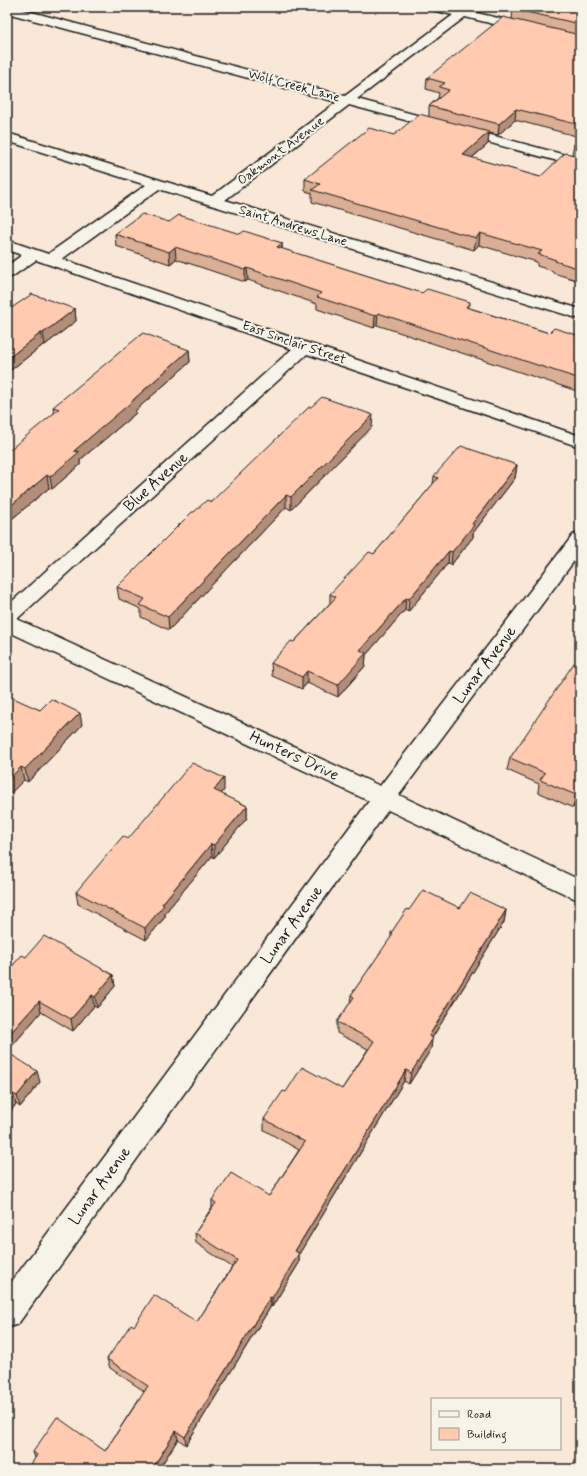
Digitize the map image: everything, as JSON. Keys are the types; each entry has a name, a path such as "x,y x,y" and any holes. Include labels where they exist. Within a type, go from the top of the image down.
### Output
{"street":[{"path":"436,7 580,41"},
{"name":"Wolf Creek Lane","path":"7,9 580,163"},
{"name":"Oakmont Avenue","path":"214,202 463,13"},
{"name":"Saint Andrews Lane","path":"7,137 580,314"},
{"path":"50,260 156,184"},
{"name":"East Sinclair Street","path":"7,245 580,442"},
{"path":"7,273 34,254"},
{"name":"Blue Avenue","path":"7,617 304,347"},
{"name":"Lunar Avenue","path":"7,1313 384,798 580,539"},
{"name":"Hunters Drive","path":"7,624 384,798 580,891"}],"building":[{"path":"515,7 580,7 580,24 513,9"},
{"path":"503,17 580,35 580,125 516,109 499,124 429,106 449,90 439,87 445,83 427,78"},
{"path":"419,114 489,132 463,155 540,177 565,153 580,156 580,269 538,254 542,251 480,233 476,238 312,190 320,184 305,179 369,128 394,135"},
{"path":"580,138 580,146 574,144"},
{"path":"142,214 169,222 179,215 240,234 244,231 282,243 277,247 422,293 427,289 470,302 466,307 549,333 554,328 580,336 580,379 378,313 375,316 317,297 321,293 247,268 245,270 175,247 169,252 115,234"},
{"path":"32,294 75,309 7,359 7,311"},
{"path":"143,333 189,350 134,400 74,451 79,452 50,477 47,475 7,509 7,452 59,409 53,407"},
{"path":"322,397 373,415 291,497 286,495 168,617 140,605 145,599 117,587 192,512 194,512 207,500 211,502 309,407 311,407"},
{"path":"461,446 517,465 472,524 474,525 452,552 449,551 409,599 406,598 360,650 366,653 338,685 307,671 302,677 271,663 291,641 294,642 336,597 330,594 369,552 374,554 438,478 434,476"},
{"path":"580,658 580,789 576,795 540,780 545,773 510,758 574,663 576,664"},
{"path":"11,697 40,710 51,699 80,713 25,769 21,767 7,781 7,700"},
{"path":"192,763 224,778 214,790 247,806 214,845 211,844 162,904 164,905 145,928 76,892 123,836 128,839"},
{"path":"423,890 460,908 470,893 506,910 429,1036 433,1038 411,1073 406,1070 295,1251 299,1253 272,1298 270,1297 185,1437 176,1431 152,1469 28,1469 37,1455 33,1452 57,1417 105,1451 148,1386 107,1359 131,1324 134,1326 154,1295 197,1322 237,1260 195,1233 216,1203 212,1200 231,1173 269,1196 305,1142 264,1119 283,1091 286,1092 302,1067 342,1089 374,1041 337,1022 354,997 351,995 393,934 391,933 407,909 409,910"},
{"path":"44,936 113,975 95,997 92,995 71,1019 39,1001 7,1037 7,972 22,955 26,957"},
{"path":"7,1052 37,1071 17,1096 13,1094 7,1101"}]}
